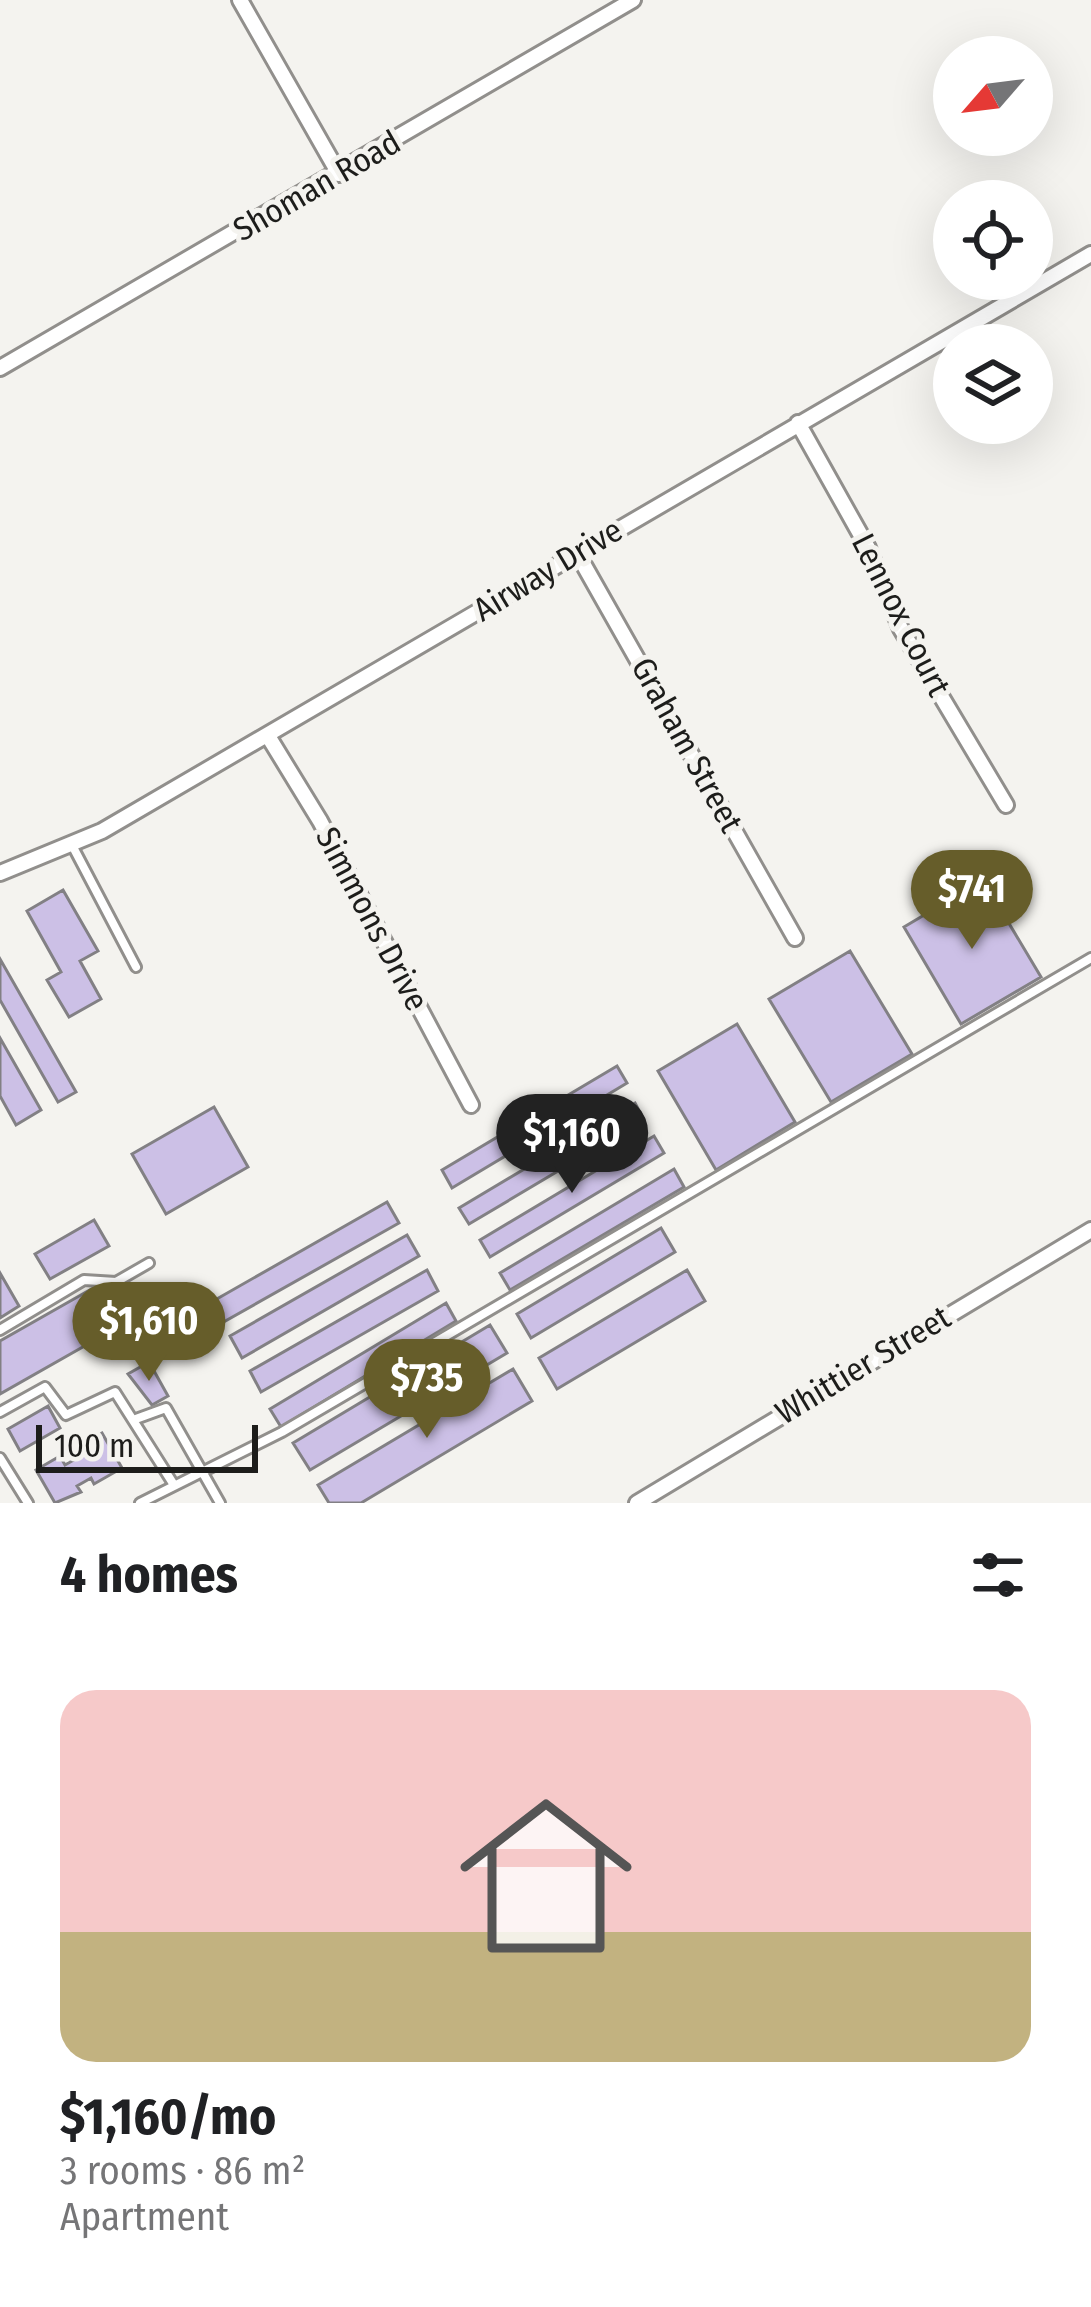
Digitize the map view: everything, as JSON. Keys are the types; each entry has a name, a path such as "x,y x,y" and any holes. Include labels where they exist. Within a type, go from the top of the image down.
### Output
{"street":[{"path":"240,0 339,175"},
{"name":"Shoman Road","path":"0,368 633,0"},
{"name":"Airway Drive","path":"0,873 73,848 1091,254"},
{"name":"Lennox Court","path":"798,423 868,548 901,629 1006,805"},
{"name":"Graham Street","path":"577,553 795,938"},
{"name":"Simmons Drive","path":"268,736 320,820 471,1105"},
{"name":"Whittier Street","path":"637,1503 1091,1230"}],"lane":[{"path":"73,848 136,967"},
{"path":"140,1503 282,1432 1091,958"},
{"path":"0,1330 84,1280 116,1282 149,1263"},
{"path":"0,1412 45,1387 66,1414 115,1392 174,1485"},
{"path":"133,1420 166,1408 220,1503"},
{"path":"0,1458 28,1503"}],"building":[{"path":"983,880 1041,977 961,1024 904,927"},
{"path":"63,890 98,951 80,961 101,999 69,1017 47,980 61,972 27,911"},
{"path":"850,951 912,1054 831,1102 769,999"},
{"path":"0,959 76,1092 58,1102 0,1000"},
{"path":"737,1024 795,1122 716,1170 658,1071"},
{"path":"0,1038 41,1110 16,1125 0,1096"},
{"path":"617,1066 627,1083 452,1188 442,1170"},
{"path":"635,1103 644,1120 469,1224 459,1208"},
{"path":"214,1107 248,1167 166,1214 132,1154"},
{"path":"654,1136 664,1153 490,1257 480,1240"},
{"path":"674,1169 684,1187 510,1290 500,1273"},
{"path":"387,1202 399,1223 220,1324 208,1304"},
{"path":"94,1220 109,1246 50,1279 35,1254"},
{"path":"661,1228 675,1252 531,1338 517,1314"},
{"path":"407,1235 419,1256 242,1358 230,1336"},
{"path":"427,1270 438,1291 261,1392 250,1371"},
{"path":"687,1270 705,1301 557,1389 539,1358"},
{"path":"0,1273 19,1306 0,1318"},
{"path":"95,1287 118,1327 0,1394 0,1341"},
{"path":"446,1303 456,1321 281,1427 270,1409"},
{"path":"490,1325 507,1353 310,1470 293,1443"},
{"path":"149,1362 168,1396 152,1405 128,1374"},
{"path":"513,1369 532,1401 361,1503 329,1503 318,1485"},
{"path":"48,1406 60,1428 20,1451 8,1429"},
{"path":"102,1433 122,1468 94,1484 91,1478 77,1486 81,1492 55,1503 36,1470 60,1456 65,1465 79,1457 74,1448"}]}
